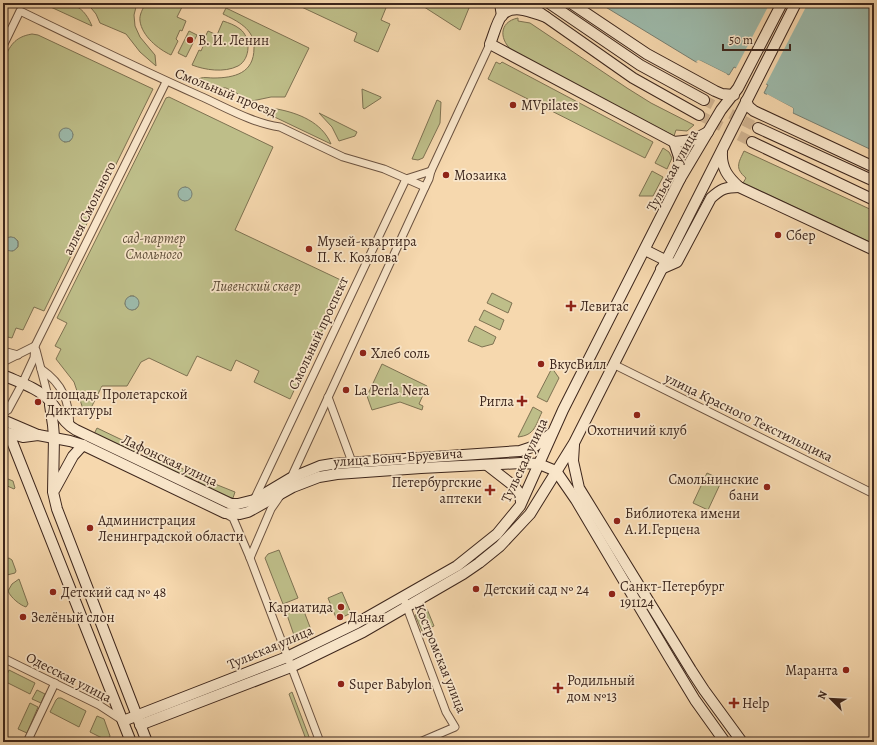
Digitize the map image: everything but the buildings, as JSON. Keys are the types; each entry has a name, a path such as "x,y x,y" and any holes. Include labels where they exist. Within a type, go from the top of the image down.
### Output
{"main road":[{"path":"500,3 502,16"},
{"path":"526,3 632,78 698,115"},
{"path":"549,3 640,65 704,100"},
{"path":"571,3 664,64 715,91 728,95 736,92"},
{"name":"Тульская улица","path":"138,720 288,657 358,623 457,566 497,534 520,506 552,433 578,379 680,179 721,110 736,92 782,3"},
{"name":"Тульская улица","path":"122,720 138,720 291,667 363,632 407,607 463,574 500,546 530,514 574,443 796,3"},
{"path":"546,17 522,10 515,9 509,11 502,16 490,44 674,142 693,140 709,132"},
{"path":"748,98 749,107 754,111 874,167"},
{"path":"758,128 874,181"},
{"path":"674,142 679,157 680,179"},
{"path":"752,142 874,200"},
{"path":"722,150 722,163 725,171 739,187 874,250"},
{"path":"645,250 663,265 677,262 711,198 719,191 728,187 739,187"},
{"path":"3,375 42,394 63,420 73,428"},
{"path":"49,401 54,438 53,492 57,509 147,742"},
{"path":"3,420 38,435 83,446 73,456 53,492"},
{"name":"Лафонская улица","path":"73,428 231,504 254,500"},
{"path":"5,433 23,437 38,435"},
{"path":"5,433 42,516 131,742"},
{"name":"улица Бонч-Бруевича","path":"254,500 291,478 320,466 352,462 520,451 535,446 552,433"},
{"path":"574,443 573,461 579,488 683,658 704,690 742,742"},
{"name":"Лафонская улица","path":"83,446 225,514 240,514 248,512"},
{"name":"улица Бонч-Бруевича","path":"248,512 293,487 319,477 337,474 521,463 539,464 556,471"},
{"path":"487,465 514,486 520,494 521,502"},
{"path":"556,471 576,500 688,688 725,742"}],"street":[{"name":"Смольный проезд","path":"3,46 20,11 166,82 241,114 269,125 280,127 343,157 384,169 426,188"},
{"path":"250,558 271,509 291,478 426,188 431,171 490,44"},
{"name":"аллея Смольного","path":"35,346 166,82"},
{"path":"406,179 431,171"},
{"name":"Смольный проспект","path":"254,500 406,179"},
{"path":"3,362 35,346"},
{"path":"35,346 49,401"},
{"path":"3,413 8,410 22,384 34,358 35,346"},
{"path":"3,351 18,355"},
{"name":"улица Красного Текстильщика","path":"613,364 874,494"},
{"path":"41,369 57,382 63,391 73,428"},
{"path":"328,397 352,462"},
{"path":"225,514 233,518 250,558 320,742"},
{"name":"Костромская улица","path":"403,597 446,712 455,727 420,742"},
{"name":"Одесская улица","path":"3,658 99,705 122,720"},
{"path":"27,742 55,683"}],"green space":[{"path":"42,3 66,3 78,7 83,11 92,26"},
{"path":"87,3 137,3 134,15 135,26 140,37 155,55 156,66 140,52 126,34 100,23 96,14"},
{"path":"146,3 184,3 177,17 186,21 182,31 180,30 176,39 178,41 171,55 156,46 147,37 141,27 140,19"},
{"path":"293,3 388,3 381,20 390,24 378,52 354,41 357,33"},
{"path":"418,3 471,3 460,30"},
{"path":"226,8 309,48 285,97 271,97 252,101 226,88 207,87 193,84 200,78 221,78 236,75 247,68 251,63 254,48 252,36 244,26 223,14"},
{"path":"518,18 518,21 530,23 651,103 694,125 687,131 676,130 674,136 514,52 505,43 503,32 507,23"},
{"path":"223,21 236,26 244,33 246,37 248,48 242,63 227,70 209,69 192,65 199,50 201,51 205,42 203,41 208,31 217,35"},
{"path":"189,31 197,35 186,57 178,53"},
{"name":"сад-партер Смольного","path":"26,35 38,35 153,89 44,311 34,307 23,330 16,328 12,338 3,336 3,61 13,43","holes":["64,129 73,134 70,141 64,142 61,131","10,237 15,238 18,241 18,247 13,251 8,250 6,239"]},
{"path":"496,62 500,64 502,62 653,142 645,158 488,79"},
{"path":"362,89 381,97 381,98 364,109"},
{"name":"сад-партер Смольного","path":"169,97 273,147 235,230 345,282 290,399 254,382 259,371 236,360 231,371 197,356 187,376 149,358 141,362 127,386 102,386 90,410 85,415 74,382 56,359 61,349 55,346 67,323 57,318 166,98","holes":["186,187 185,201 179,197 182,188","130,296 134,296 138,306 136,309 132,310 127,308 125,304 126,300"]},
{"path":"437,100 441,102 440,123 423,158 418,160 412,159"},
{"path":"277,109 301,116 315,124 327,136 331,144 262,111"},
{"path":"319,113 357,132 355,136 339,141 332,127"},
{"path":"663,148 669,152 672,158 667,169 655,163"},
{"path":"744,151 874,211 874,244 743,183 746,178 740,171 739,165"},
{"path":"652,171 663,177 653,196 639,196"},
{"path":"492,293 512,303 508,313 487,303"},
{"path":"484,310 504,320 500,330 479,320"},
{"path":"475,326 496,337 493,344 482,347 468,341"},
{"path":"382,364 427,386 419,404 423,406 422,410 400,402 372,410 367,396"},
{"path":"552,368 559,378 547,402 537,397"},
{"path":"533,407 542,412 536,426 528,434 518,437"},
{"path":"97,428 141,449 138,455 94,434"},
{"path":"148,453 194,474 191,480 145,458"},
{"path":"707,473 722,480 708,510 693,503"},
{"path":"3,477 13,481 14,489 3,484"},
{"path":"200,478 235,492 233,498 223,496 198,484"},
{"path":"279,550 298,598 283,604 265,558 268,554"},
{"path":"9,558 12,560 16,571 15,573 3,576 3,560"},
{"path":"19,579 28,604 26,607 16,601 8,591 12,584"},
{"path":"342,592 351,613 337,620 328,598"},
{"path":"302,606 313,635 296,641 286,612"},
{"path":"427,609 434,626 422,631 415,615"},
{"path":"9,670 35,683 30,694 4,681"},
{"path":"37,690 45,694 41,703 32,699"},
{"path":"292,692 311,742 307,742 289,694"},
{"path":"58,698 61,698 86,711 79,727 50,712"},
{"path":"30,703 38,707 27,733 18,729"},
{"path":"97,716 104,719 110,736 108,741 90,732"}],"shaded area":[{"path":"599,3 874,3 874,151 793,113 793,108 764,93 768,85 734,67 729,75 701,61 696,62"},
{"path":"66,128 71,130 73,135 71,140 66,142 61,140 59,135 61,130"},
{"path":"185,187 190,189 192,194 190,199 185,201 180,199 178,194 180,189"},
{"path":"11,237 16,239 18,244 16,249 11,251 6,249 4,244 6,239"},
{"path":"132,296 137,298 139,303 137,308 132,310 127,308 125,303 127,298"}],"pier":[{"path":"770,3 808,3 765,86 735,70"},
{"path":"698,60 727,74 726,76 700,62 696,62"},
{"path":"767,94 793,108 793,113 791,112 792,110 766,96"}],"tunnel":[{"path":"704,100 758,128"},
{"path":"699,115 752,142"}],"place":[{"name":"В. И. Ленин","path":"190,40"},
{"name":"MVpilates","path":"513,105"},
{"name":"Мозаика","path":"446,175"},
{"name":"Сбер","path":"778,235"},
{"name":"Музей-квартира П. К. Козлова","path":"309,249"},
{"name":"Левитас","path":"571,306"},
{"name":"Хлеб соль","path":"363,353"},
{"name":"ВкусВилл","path":"541,364"},
{"name":"La Perla Nera","path":"346,390"},
{"name":"Ригла","path":"522,401"},
{"name":"площадь Пролетарской Диктатуры","path":"38,402"},
{"name":"Охотничий клуб","path":"637,415"},
{"name":"Смольнинские бани","path":"767,487"},
{"name":"Петербургские аптеки","path":"490,490"},
{"name":"Библиотека имени А.И.Герцена","path":"617,521"},
{"name":"Администрация Ленинградской области","path":"90,528"},
{"name":"Детский сад № 24","path":"476,589"},
{"name":"Детский сад № 48","path":"53,592"},
{"name":"Санкт-Петербург 191124","path":"612,594"},
{"name":"Кариатида","path":"341,607"},
{"name":"Зелёный слон","path":"23,617"},
{"name":"Даная","path":"340,617"},
{"name":"Маранта","path":"846,670"},
{"name":"Super Babylon","path":"341,684"},
{"name":"Родильный дом №13","path":"558,688"},
{"name":"Help","path":"734,703"}],"park label":[{"name":"Ливенский сквер","path":"256,286"}]}
